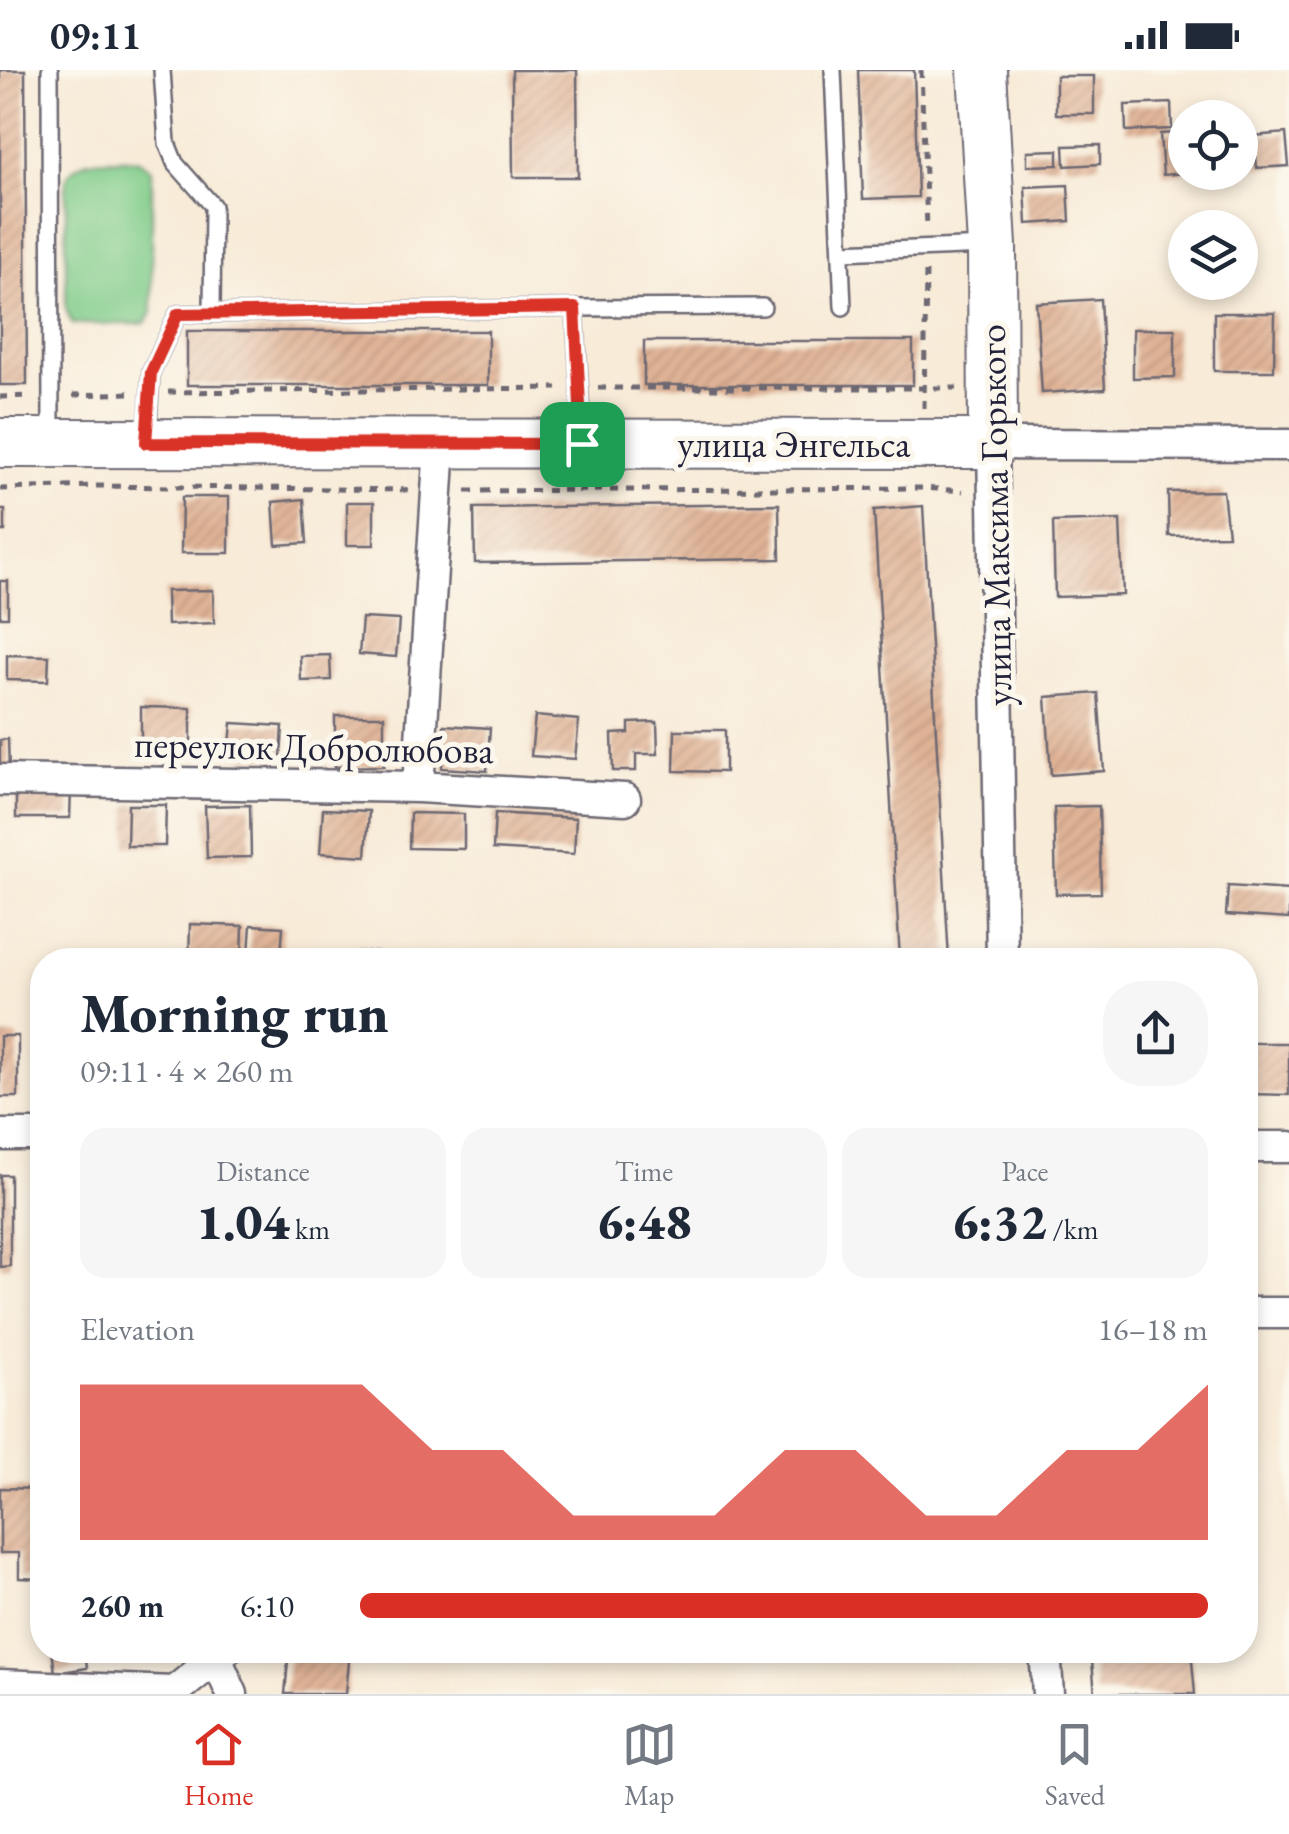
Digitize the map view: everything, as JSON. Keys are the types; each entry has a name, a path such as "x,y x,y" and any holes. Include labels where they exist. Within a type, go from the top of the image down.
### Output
{"main road":[{"name":"улица Максима Горького","path":"982,70 992,246 992,444"},
{"name":"улица Энгельса","path":"0,443 146,443 439,468 582,444 992,444"}],"street":[{"name":"улица Энгельса","path":"992,444 1289,445"},
{"name":"улица Максима Горького","path":"992,444 1002,948"},
{"path":"418,787 439,468"},
{"name":"переулок Добролюбова","path":"0,780 418,787 625,799"},
{"path":"0,1135 30,1136"},
{"path":"1258,1147 1289,1147"},
{"path":"1258,1313 1289,1314"},
{"path":"0,1685 174,1692 210,1663"},
{"path":"223,1663 232,1694"}],"lane":[{"path":"50,70 52,443"},
{"path":"162,70 168,143 174,163 212,206 212,314"},
{"path":"833,70 843,306"},
{"path":"841,252 992,246"},
{"path":"146,443 151,372 178,314 763,307"},
{"path":"575,308 582,444"}],"path":[{"path":"0,396 579,388 972,388"},
{"path":"0,488 439,468 963,491"}],"green space":[{"path":"139,160 152,169 152,313 145,323 72,324 66,309 66,179 84,162"}],"building":[{"path":"0,70 25,70 27,385 0,385"},
{"path":"512,70 577,70 578,177 513,177"},
{"path":"858,70 914,70 918,197 863,199"},
{"path":"1056,76 1094,76 1094,114 1056,114"},
{"path":"1168,103 1168,129 1126,131 1125,105"},
{"path":"1168,133 1168,175 1163,175 1160,134"},
{"path":"1286,133 1289,166 1258,168 1258,136"},
{"path":"1100,145 1100,164 1065,166 1064,146"},
{"path":"1058,150 1058,165 1027,166 1027,151"},
{"path":"1068,185 1070,221 1027,224 1025,187"},
{"path":"1100,299 1105,389 1042,393 1036,303"},
{"path":"1214,313 1275,313 1274,371 1214,371"},
{"path":"1133,329 1175,329 1175,377 1133,378"},
{"path":"187,331 488,331 488,385 187,385"},
{"path":"644,341 913,341 913,385 644,385"},
{"path":"1223,491 1228,535 1169,536 1168,492"},
{"path":"182,497 229,497 229,553 181,553"},
{"path":"304,499 307,543 276,545 273,502"},
{"path":"347,502 374,502 374,545 347,545"},
{"path":"779,504 780,559 475,563 474,508"},
{"path":"923,506 948,948 899,948 874,510"},
{"path":"0,510 5,510 5,531 0,531"},
{"path":"1120,520 1123,595 1055,597 1053,522"},
{"path":"0,581 8,581 8,617 0,617"},
{"path":"213,590 214,623 167,625 166,591"},
{"path":"362,618 399,620 396,657 359,654"},
{"path":"7,655 49,656 48,681 7,680"},
{"path":"330,655 331,680 301,681 300,656"},
{"path":"1098,693 1104,771 1051,775 1046,697"},
{"path":"141,707 191,708 191,748 141,748"},
{"path":"335,716 384,716 384,766 335,767"},
{"path":"535,716 579,720 575,759 531,756"},
{"path":"657,722 658,754 636,754 636,771 613,771 612,734 629,733 629,723"},
{"path":"232,723 283,726 281,759 229,756"},
{"path":"444,725 490,728 487,771 442,768"},
{"path":"675,730 725,730 725,772 674,771"},
{"path":"8,739 9,770 0,770 0,740"},
{"path":"16,789 71,790 70,818 16,818"},
{"path":"128,805 166,805 165,846 127,846"},
{"path":"250,805 251,857 207,858 205,806"},
{"path":"1099,806 1101,893 1056,894 1054,807"},
{"path":"323,809 369,811 366,856 320,853"},
{"path":"410,813 464,814 464,849 409,848"},
{"path":"495,813 576,818 574,854 493,849"},
{"path":"1228,886 1289,890 1289,919 1226,915"},
{"path":"190,924 243,926 242,948 189,948"},
{"path":"251,925 283,927 282,948 249,948"},
{"path":"0,1036 18,1036 18,1097 0,1097"},
{"path":"1258,1043 1289,1043 1289,1095 1258,1094"},
{"path":"0,1175 10,1175 10,1266 0,1267"},
{"path":"0,1488 30,1489 30,1578 19,1578 19,1553 0,1553"},
{"path":"54,1663 86,1663 87,1668 55,1673"},
{"path":"288,1663 349,1663 346,1694 285,1694"},
{"path":"1092,1663 1192,1663 1195,1694 1095,1694"}],"route":[{"path":"575,308 582,444 146,443 151,372 178,314 575,308"}]}
